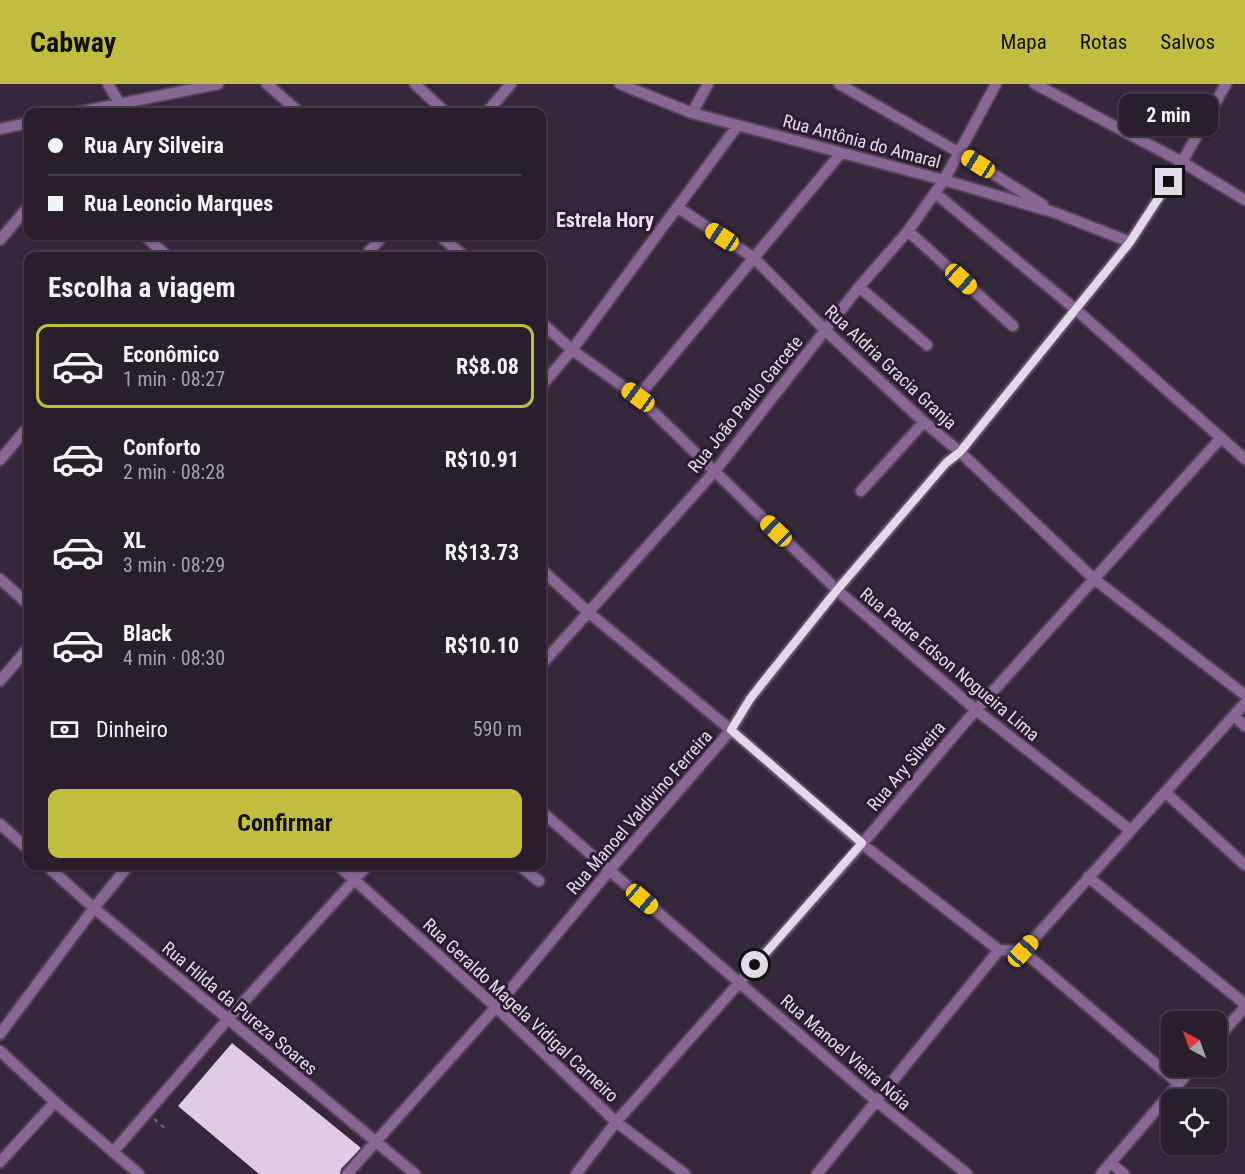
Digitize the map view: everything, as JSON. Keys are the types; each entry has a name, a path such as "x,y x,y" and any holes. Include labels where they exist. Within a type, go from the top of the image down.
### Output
{"street":[{"path":"108,84 116,108 218,84"},
{"path":"267,84 295,108"},
{"path":"415,84 441,108"},
{"path":"490,108 511,84"},
{"name":"Rua Antônia do Amaral","path":"620,84 692,113 944,180 1056,213 1130,242"},
{"path":"692,113 708,84"},
{"path":"839,84 958,152 1056,213"},
{"name":"Rua João Paulo Garcete","path":"546,659 715,471 859,287 908,231 944,180 996,84"},
{"path":"1035,84 1182,162 1245,200"},
{"name":"Rua Manoel Valdivino Ferreira","path":"347,1174 496,1007 731,730 750,699 837,590 946,463 960,452 1074,308 1130,242 1182,162 1226,84"},
{"path":"0,129 24,124"},
{"path":"546,380 572,350 738,125"},
{"path":"638,397 841,153"},
{"path":"934,193 1074,308 1245,459"},
{"name":"Rua Aldria Gracia Granja","path":"677,207 754,258 825,330 924,422 960,452 1094,579 1245,695"},
{"path":"0,240 24,212"},
{"path":"908,231 1013,326"},
{"path":"149,240 163,252"},
{"path":"369,252 379,240"},
{"path":"445,240 459,252"},
{"path":"859,287 927,345"},
{"name":"Rua Padre Edson Nogueira Lima","path":"546,327 572,350 638,397 837,590 976,710 1130,830"},
{"path":"861,491 924,422"},
{"path":"0,460 24,432"},
{"name":"Rua Ary Silveira","path":"576,1174 616,1122 976,710 1220,439"},
{"path":"546,574 588,612 731,730 862,843 999,950 1023,951 1179,1084"},
{"path":"0,579 24,600"},
{"path":"0,681 24,653"},
{"path":"1023,951 1245,703"},
{"path":"1234,716 1245,726"},
{"path":"1165,792 1245,865"},
{"name":"Rua Manoel Vieira Nóia","path":"546,816 875,1100 967,1174"},
{"path":"0,824 24,845"},
{"name":"Rua Hilda da Pureza Soares","path":"51,870 415,1174"},
{"path":"0,1035 125,870"},
{"name":"Rua Geraldo Magela Vidigal Carneiro","path":"344,870 496,1007 616,1122 685,1174"},
{"path":"113,1152 228,1019 363,870"},
{"path":"525,870 539,881"},
{"path":"1089,877 1245,1006 1227,1027"},
{"path":"817,1174 999,950"},
{"path":"0,1051 139,1174"},
{"path":"1101,1174 1185,1077"},
{"path":"0,1162 55,1102"},
{"path":"1111,1163 1124,1174"}],"path":[{"path":"147,1114 166,1129"}],"building":[{"path":"232,1043 361,1148 341,1169 340,1174 259,1174 178,1106"}],"district":[{"name":"Estrela Hory","path":"605,220"}],"route":[{"path":"755,965 862,843 731,730 750,699 837,590 946,463 960,452 1074,308 1130,242 1169,182"}]}
